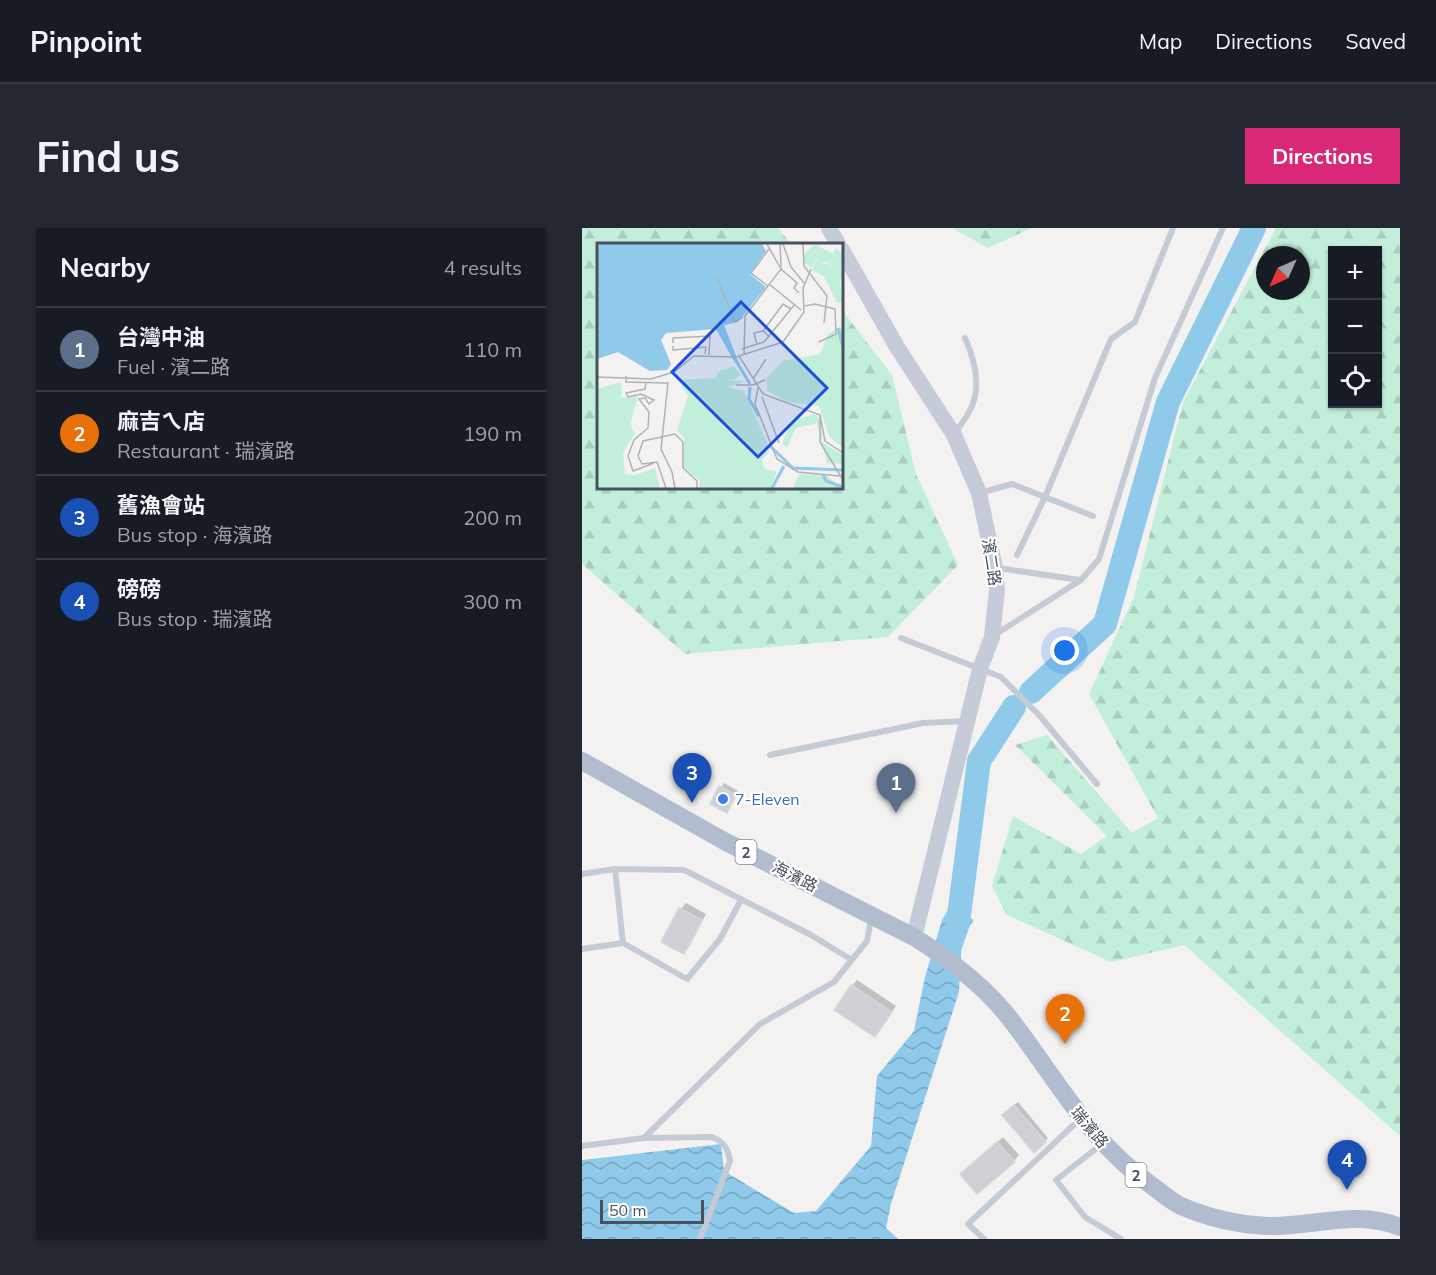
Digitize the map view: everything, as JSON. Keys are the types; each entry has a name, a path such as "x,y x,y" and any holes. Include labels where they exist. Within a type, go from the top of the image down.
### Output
{"main road":[{"name":"海濱路","path":"582,761 726,842 914,937"},
{"name":"瑞濱路","path":"914,937 964,972 1009,1018 1080,1118 1102,1143 1137,1176 1179,1205 1218,1220 1270,1226 1364,1219 1395,1225"}],"street":[{"path":"829,228 837,243"},
{"name":"濱二路","path":"843,252 897,347 954,435 979,493 997,590 992,637 980,669 914,937"}],"lane":[{"path":"1017,555 1111,339 1136,322 1173,228"},
{"path":"992,637 1081,580 1099,559 1155,378 1223,228"},
{"path":"954,435 972,405 976,386 973,356 965,338"},
{"path":"979,493 1012,484 1093,516"},
{"path":"994,568 1081,580"},
{"path":"901,638 1001,677 1039,715 1097,784"},
{"path":"770,755 923,723 967,721"},
{"path":"582,873 615,869 684,870 811,935 852,960"},
{"path":"615,869 623,943"},
{"path":"582,949 623,943 687,979 720,939 741,900"},
{"path":"644,1138 760,1024 834,982 867,941 872,915"},
{"path":"984,1239 968,1224 1080,1118"},
{"path":"582,1146 644,1138 711,1137 721,1140 728,1149 730,1161 700,1239"},
{"path":"1102,1143 1056,1180 1085,1217 1121,1239"}],"green space":[{"path":"582,228 778,228 790,243 597,243 597,489 843,489 843,311 892,375 916,474 958,565 888,637 685,654 582,564"},
{"path":"952,228 1032,228 988,248"},
{"path":"1276,228 1400,228 1400,1136 1185,945 1111,962 1007,915 992,886 1013,816 1081,854 1107,836 1015,745 1047,735 1132,833 1158,818 1089,694 1134,597 1183,402 1256,265 1256,300 1310,300 1310,246 1266,246"}],"water":[{"path":"949,908 974,920 962,937 959,992 891,1204 886,1228 898,1239 582,1239 582,1160 721,1144 724,1171 794,1213 816,1211 871,1146 877,1076 914,1031 925,977 942,920"}],"building":[{"name":"7-Eleven","path":"719,786 736,795 727,813 710,804"},
{"path":"679,908 702,920 684,954 661,942"},
{"path":"851,985 892,1012 875,1037 834,1010"},
{"path":"1014,1105 1046,1142 1034,1153 1002,1115"},
{"path":"997,1142 1015,1162 977,1194 960,1174"}],"waterway":[{"path":"1031,692 1105,624 1168,402 1254,228"},
{"path":"951,943 958,923 979,761 1014,707"}],"place":[{"name":"7-Eleven","path":"723,799"},
{"name":"舊漁會站","path":"692,803"},
{"name":"台灣中油","path":"896,813"},
{"name":"麻吉ㄟ店","path":"1065,1044"},
{"name":"磅磅","path":"1347,1190"}]}
